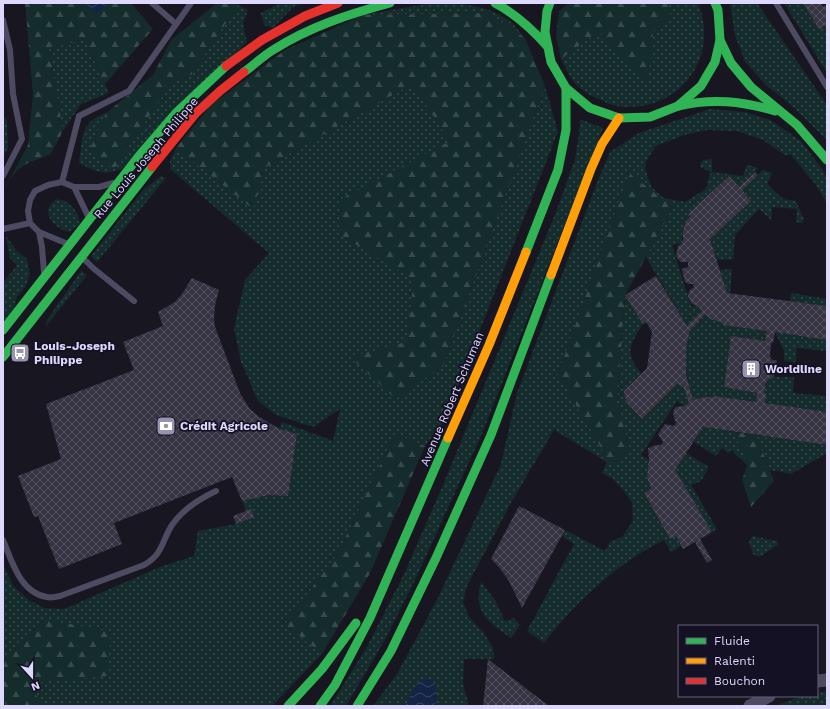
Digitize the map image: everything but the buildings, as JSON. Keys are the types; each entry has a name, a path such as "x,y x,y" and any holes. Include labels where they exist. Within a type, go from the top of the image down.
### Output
{"main road":[{"name":"Rue Louis Joseph Philippe","path":"3,330 139,156 177,112 222,69 262,46 304,16 338,3"},
{"name":"Rue Louis Joseph Philippe","path":"3,357 136,186 191,119 220,91 273,50 312,29 353,13 390,3"},
{"path":"495,3 524,20 548,47"},
{"path":"550,3 547,10 545,32 550,62 566,88 590,108 619,118 650,117 678,106 706,101 731,102 764,107 784,114"},
{"path":"678,106 701,86 715,62 720,40 718,10 715,3"},
{"path":"720,40 731,64 751,87 797,125 827,160"},
{"name":"Avenue Robert Schuman","path":"320,706 335,685 370,618 489,345 558,170 566,130 566,88"},
{"path":"357,706 391,651 439,551 491,435 591,169 602,144 619,118"},
{"path":"288,706 322,669 364,612 400,549"}],"street":[{"path":"750,706 767,697"}],"lane":[{"path":"152,3 176,24"},
{"path":"62,182 79,116 129,91 191,3"},
{"path":"776,3 827,87"},
{"path":"312,29 325,16"},
{"path":"3,20 10,50 13,94 22,139 3,176"},
{"path":"247,61 262,46 268,43 275,45 286,43"},
{"path":"220,91 222,80 228,76"},
{"path":"120,182 99,187 74,187 62,182 48,185 35,191 30,200 28,211 30,223 39,232 70,245 93,268 134,301"},
{"path":"74,187 90,220 92,231"},
{"path":"3,229 30,223"},
{"path":"39,232 42,247 43,279"},
{"path":"54,291 60,273"},
{"path":"13,328 15,315"},
{"path":"3,540 19,577 25,585 34,592 47,597 60,596 144,565 154,559 160,552 172,526 184,512 200,499 216,491"}],"green space":[{"path":"25,3 131,3 153,29 105,84 84,39 49,49 63,131 51,154 26,164 15,172 5,188 28,145 33,94"},
{"path":"217,3 235,3 238,5 191,75 172,82 114,169 89,151 106,113 153,75 171,40"},
{"path":"280,3 304,3 293,7 273,28 264,25 261,13"},
{"path":"431,3 461,4 490,11 511,22 525,38 488,13 363,15"},
{"path":"569,3 668,3 670,16 653,31 648,87 599,31 561,59 556,36 559,11"},
{"path":"668,3 698,3 704,24 703,44 698,63 689,79 675,92 658,102 639,106 617,106 591,95 573,81 561,59 599,31 653,31 670,16"},
{"path":"730,3 757,3 827,105 827,140 792,106 766,85 745,62 735,35"},
{"path":"784,3 803,3 819,29 827,24 827,73"},
{"path":"238,5 248,10 243,24 247,42 122,169 106,173 93,170 79,163 82,139 87,126 91,121 106,113 89,151 114,168 172,82 191,75"},
{"path":"488,13 525,38 545,86 443,366 396,399 350,357 406,342 414,280 342,236 339,200 450,141 412,84 266,167 253,209 176,148 211,105 285,50 363,15"},
{"path":"84,39 109,93 81,104 63,131 49,49"},
{"path":"412,84 450,141 342,236 415,280 406,342 443,366 545,86 558,132 444,421 425,446 395,434 338,553 286,624 322,654 272,706 40,706 32,683 44,619 3,665 3,563 13,586 29,600 44,608 64,609 160,567 194,556 198,531 236,524 254,517 246,511 242,501 269,495 288,496 297,434 280,429 282,422 333,441 340,409 313,427 276,415 258,401 241,362 234,328 245,280 269,253 170,169 170,161 176,148 188,157 266,167"},
{"path":"710,109 745,112 770,120 801,141 822,169 827,179 827,204 816,185 791,155 785,155 763,140 737,131 707,130 684,135 656,146 646,161 645,169 652,188 664,198 685,202 703,191 708,185 707,182 711,172 700,167 703,160 712,159 712,172 743,176 747,165 758,168 739,187 729,176 688,214 690,217 686,223 682,236 683,243 672,245 691,306 698,306 702,311 687,326 646,257 673,207 629,173 558,374 611,465 630,450 617,402 625,295 643,324 632,343 631,348 632,359 641,373 624,391 626,400 642,419 677,384 683,386 689,403 684,406 677,401 641,455 649,460 647,477 651,489 644,494 670,539 676,536 681,546 671,552 664,540 630,560 584,598 544,643 527,631 574,544 562,536 565,530 605,551 611,541 622,537 633,521 632,503 613,479 602,473 607,462 554,430 512,501 467,586 463,602 469,617 484,633 493,648 494,659 464,659 463,684 469,706 373,706 397,674 438,598 501,464 517,393 610,152 639,133"},
{"path":"3,116 7,120 8,148 3,156"},
{"path":"580,119 603,128 481,436 415,580 386,638 346,706 330,706 367,647 405,572 443,485 556,212 575,159"},
{"path":"763,170 772,173 767,184 783,199 796,201 804,220 802,223 796,222 797,209 772,207 771,220 759,209 735,235 733,259 717,260 710,238 751,201 742,190"},
{"path":"629,173 673,207 625,295 617,402 630,451 611,465 558,374"},
{"path":"161,176 166,178 97,262 91,256 144,189"},
{"path":"58,199 67,202 78,215 80,224 69,232 53,223 48,213 52,203"},
{"path":"6,236 17,251 27,259 30,274 26,286 17,297 14,308 3,322 3,283 17,265 10,258"},
{"path":"732,269 730,294 727,293 720,270"},
{"path":"81,271 87,275 46,326 47,320"},
{"path":"791,293 827,299 827,306 790,301"},
{"path":"705,314 710,319 724,323 724,325 767,331 765,341 731,336 724,387 757,393 756,402 714,396 693,400 686,370 686,348 690,330"},
{"path":"775,332 827,340 827,351 797,348 796,362 784,361 784,351"},
{"path":"772,377 794,377 793,393 827,396 827,412 765,403 766,394 764,392 766,382"},
{"path":"703,427 734,432 748,463 747,465 731,450 728,453 722,448 716,456 694,442"},
{"path":"734,432 756,435 774,481 751,507 742,480 748,463"},
{"path":"395,434 425,446 370,573 322,654 285,624 338,553"},
{"path":"756,435 826,445 827,443 827,453 791,474 770,470"},
{"path":"686,453 709,467 701,481 691,485 717,529 712,532 675,470"},
{"path":"753,536 777,541 778,545 759,557 753,554 749,542"},
{"path":"481,582 495,600 505,621 514,618 520,625 511,638 496,627 484,615 479,601"},
{"path":"44,619 111,632 107,676 32,683 40,706 6,706 3,698 3,665"},
{"path":"827,691 827,706 774,706 800,697 818,697 818,693"}],"water":[{"path":"85,3 108,3 97,14"},
{"path":"424,678 433,680 436,687 437,699 434,706 405,706 415,686"}],"traffic: fast":[{"path":"244,72 269,52 301,34 344,17 390,3"},
{"path":"495,3 523,22 548,47"},
{"path":"550,3 547,11 545,32 551,62 566,88 590,108 619,118 650,117 678,106 701,86 715,62 720,40 718,10 715,3"},
{"path":"720,40 731,63 751,87 797,125 827,160"},
{"path":"3,330 139,156 177,112 226,66"},
{"path":"526,252 558,170 566,130 566,88"},
{"path":"678,106 715,101 739,103 775,111"},
{"path":"3,357 152,167"},
{"path":"357,706 391,651 436,558 491,435 551,275"},
{"path":"320,706 335,685 370,618 448,438"},
{"path":"288,706 322,669 356,623"}],"traffic: slow":[{"path":"551,275 591,169 602,144 619,118"},
{"path":"448,438 489,345 526,252"}],"traffic: jam":[{"path":"226,66 262,40 305,16 338,3"},
{"path":"152,167 196,113 244,72"}],"place":[{"name":"Louis-Joseph Philippe","path":"20,353"},
{"name":"Worldline","path":"751,369"},
{"name":"Crédit Agricole","path":"166,426"}]}
